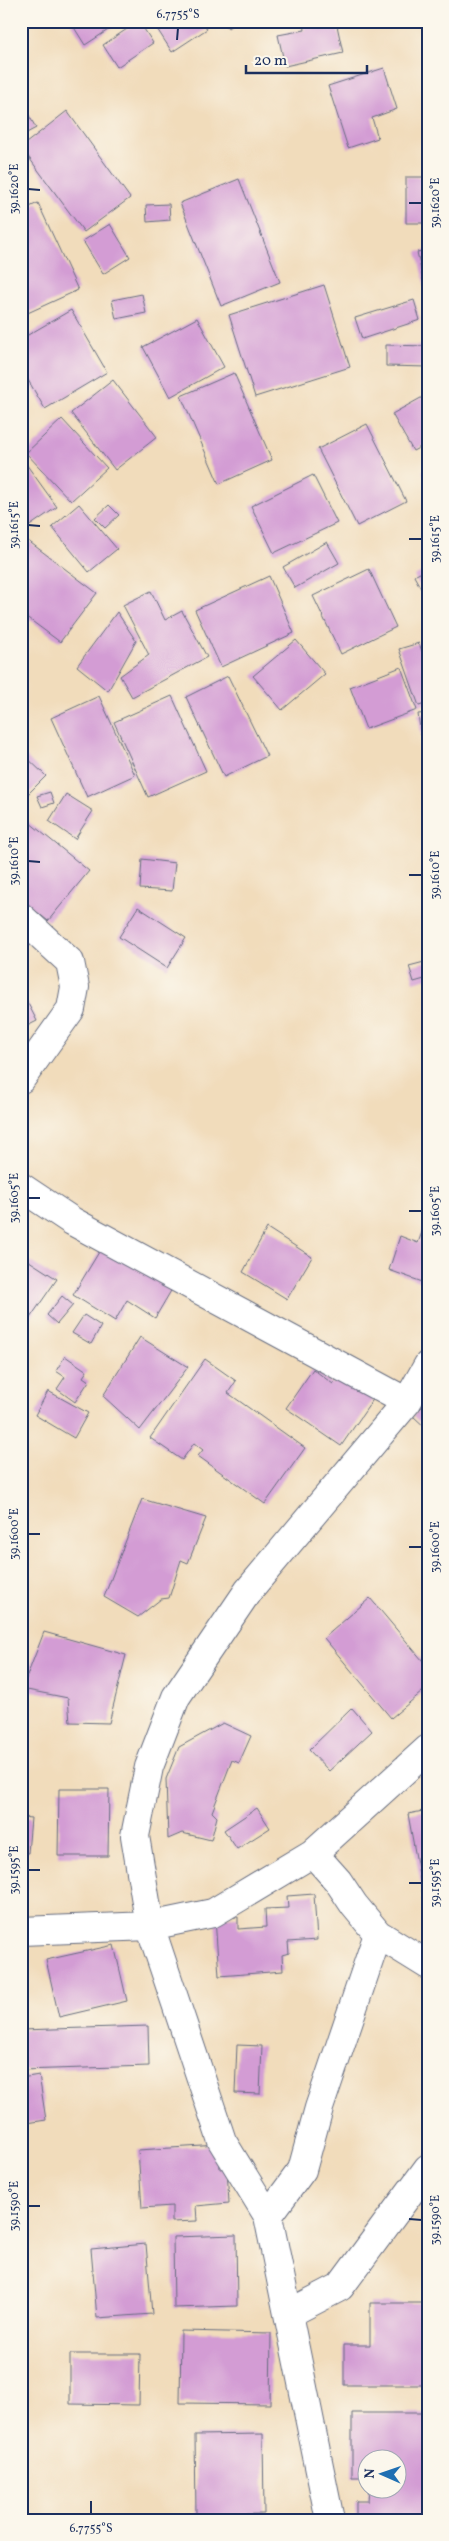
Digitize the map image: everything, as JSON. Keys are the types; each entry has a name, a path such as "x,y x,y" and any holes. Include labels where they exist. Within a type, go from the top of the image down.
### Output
{"street":[{"path":"21,917 70,962 75,987 71,1009 21,1079"},
{"path":"21,1188 72,1221 407,1402"},
{"path":"330,2520 268,2216 222,2141 150,1926 135,1836 149,1767 176,1697 248,1591 407,1402 428,1365"},
{"path":"21,1931 150,1926 214,1913 313,1853 428,1749"},
{"path":"313,1853 338,1881 354,1905 378,1934 428,1964"},
{"path":"268,2216 302,2170 319,2108 378,1934"},
{"path":"288,2314 340,2287 428,2168"}],"building":[{"path":"70,21 122,21 85,45"},
{"path":"139,21 153,43 117,67 103,45"},
{"path":"152,21 202,21 207,29 172,52"},
{"path":"223,21 237,21 228,28"},
{"path":"303,21 336,21 343,53 285,66 278,35 305,30"},
{"path":"384,68 397,109 372,118 378,138 348,148 328,86"},
{"path":"21,104 36,128 21,136"},
{"path":"67,111 130,198 84,232 21,147"},
{"path":"21,155 30,172 21,177"},
{"path":"406,177 428,177 428,223 406,223"},
{"path":"239,179 280,282 221,306 180,203"},
{"path":"38,203 78,290 21,316 21,211"},
{"path":"169,204 170,220 147,222 146,205"},
{"path":"110,224 130,257 103,274 83,241"},
{"path":"428,250 428,297 427,297 417,252"},
{"path":"324,285 350,367 255,397 229,315"},
{"path":"142,294 146,313 116,319 112,300"},
{"path":"414,300 420,320 362,339 355,318"},
{"path":"71,310 107,372 45,409 21,368 21,339"},
{"path":"197,318 224,367 170,397 143,347"},
{"path":"386,345 428,346 428,367 386,366"},
{"path":"234,373 272,460 219,484 181,396"},
{"path":"113,380 157,437 115,470 71,413"},
{"path":"428,394 428,443 413,451 392,414"},
{"path":"62,419 107,468 71,501 26,453"},
{"path":"367,424 406,501 357,526 318,449"},
{"path":"21,457 57,507 21,532"},
{"path":"428,468 428,483 422,471"},
{"path":"313,475 337,523 274,553 251,506"},
{"path":"79,504 117,549 89,572 52,527"},
{"path":"109,505 119,515 105,528 95,518"},
{"path":"23,537 97,593 60,642 21,613"},
{"path":"327,542 339,563 295,588 283,567"},
{"path":"369,569 396,627 341,654 313,596"},
{"path":"428,569 428,601 414,576"},
{"path":"269,576 294,633 221,667 195,610"},
{"path":"151,591 165,620 182,611 207,657 132,697 120,676 149,655 123,605"},
{"path":"117,612 136,641 108,691 77,666"},
{"path":"296,640 325,674 282,710 253,676"},
{"path":"419,643 428,668 428,703 419,706 399,649"},
{"path":"401,667 417,710 366,729 350,687"},
{"path":"228,676 267,756 224,777 186,697"},
{"path":"99,696 135,775 87,797 51,718"},
{"path":"172,696 206,771 148,797 114,722"},
{"path":"428,713 428,734 421,735 418,714"},
{"path":"21,752 46,776 28,794 21,787"},
{"path":"50,792 54,803 42,807 37,796"},
{"path":"66,794 93,811 75,839 49,821"},
{"path":"24,818 89,871 48,921 21,899 21,821"},
{"path":"142,859 175,863 172,891 140,889"},
{"path":"138,907 186,938 167,968 119,937"},
{"path":"428,961 428,978 414,982 409,966"},
{"path":"21,990 37,1021 21,1029"},
{"path":"428,1216 428,1284 389,1270 400,1236 418,1243"},
{"path":"267,1228 312,1257 287,1299 243,1272"},
{"path":"102,1247 172,1289 155,1318 127,1300 115,1321 73,1295"},
{"path":"26,1259 57,1279 21,1331 21,1265 24,1266"},
{"path":"62,1296 73,1305 57,1324 47,1315"},
{"path":"84,1315 101,1326 91,1344 72,1333"},
{"path":"140,1337 188,1367 140,1430 103,1396"},
{"path":"65,1356 87,1371 83,1377 89,1381 75,1402 57,1389 65,1377 56,1371"},
{"path":"205,1359 236,1381 228,1393 305,1448 265,1504 198,1456 203,1450 194,1443 182,1460 150,1438"},
{"path":"313,1369 333,1384 339,1374 374,1398 341,1446 286,1408"},
{"path":"48,1391 88,1413 74,1438 35,1415"},
{"path":"428,1401 428,1430 413,1416"},
{"path":"142,1499 206,1518 188,1563 181,1560 169,1598 161,1599 138,1617 104,1597"},
{"path":"370,1598 428,1667 428,1687 391,1718 324,1638"},
{"path":"44,1632 126,1655 109,1723 70,1722 68,1698 22,1689"},
{"path":"352,1708 372,1731 329,1771 309,1750"},
{"path":"223,1723 251,1736 239,1763 232,1760 212,1812 217,1817 211,1840 182,1833 168,1839 166,1779 179,1747"},
{"path":"59,1789 109,1789 108,1856 58,1856"},
{"path":"257,1808 270,1828 237,1849 224,1830"},
{"path":"428,1810 428,1918 427,1918 408,1814"},
{"path":"21,1817 31,1818 28,1853 21,1852"},
{"path":"314,1894 317,1940 288,1942 289,1953 282,1955 283,1971 219,1976 215,1918 238,1917 238,1929 266,1927 265,1909 288,1908 287,1896"},
{"path":"114,1945 127,2001 59,2017 46,1960"},
{"path":"148,2026 149,2066 21,2070 21,2030"},
{"path":"237,2045 262,2046 260,2094 235,2093"},
{"path":"39,2075 46,2120 21,2124 21,2078"},
{"path":"219,2145 220,2169 227,2168 229,2203 196,2206 197,2221 172,2222 172,2206 142,2208 138,2150"},
{"path":"236,2235 237,2306 174,2308 173,2237"},
{"path":"146,2244 152,2314 97,2318 91,2249"},
{"path":"370,2303 428,2303 428,2385 344,2385 344,2345 370,2345"},
{"path":"181,2331 271,2333 270,2404 180,2403"},
{"path":"70,2354 140,2354 139,2405 70,2404"},
{"path":"352,2413 428,2413 428,2520 356,2520 356,2501 368,2501 368,2498 406,2498 406,2448 356,2448 356,2477 352,2477"},
{"path":"263,2434 264,2514 196,2515 195,2435"}]}
